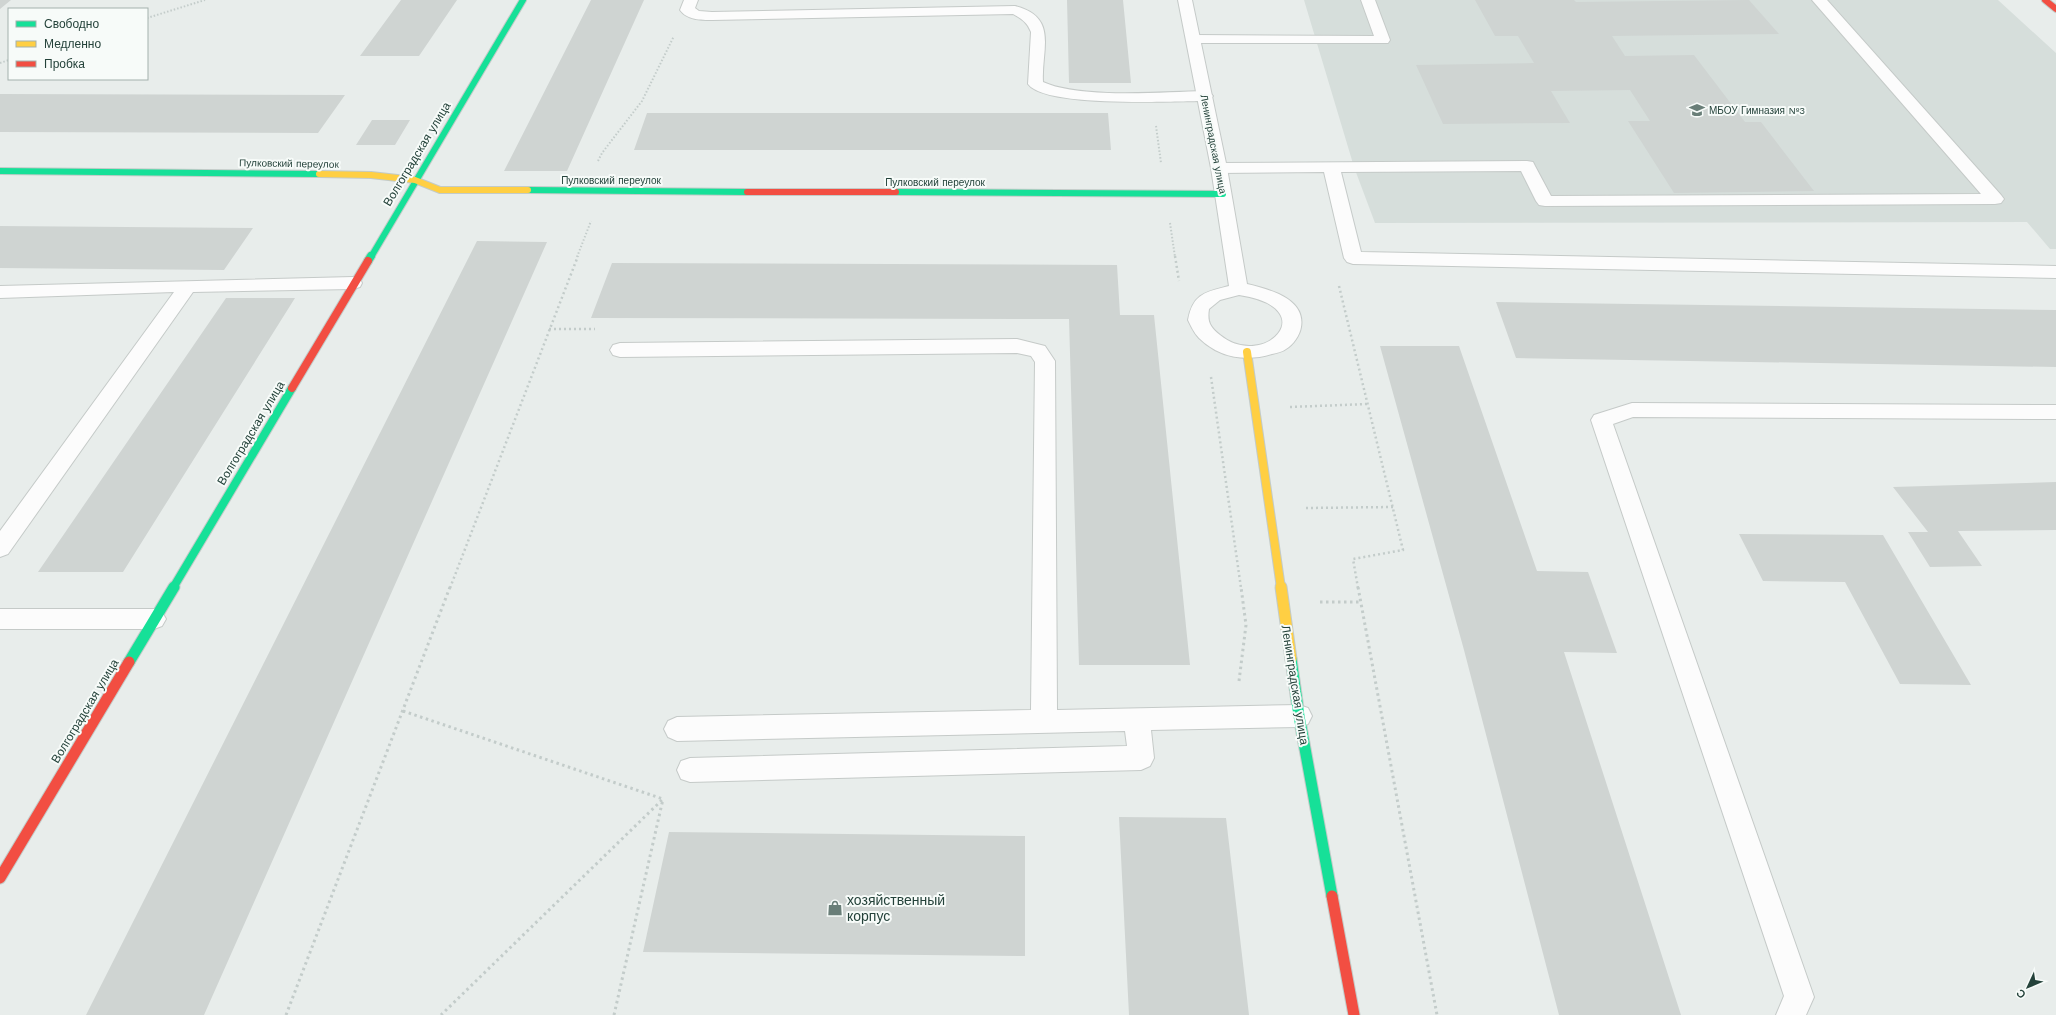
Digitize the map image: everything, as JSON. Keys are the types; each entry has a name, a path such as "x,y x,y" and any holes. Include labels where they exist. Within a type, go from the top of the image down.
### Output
{"street":[{"name":"Волгоградская улица","path":"0,878 353,283 523,0"},
{"name":"Ленинградская улица","path":"1185,0 1219,168 1239,289"},
{"path":"1194,39 1384,40 1368,0"},
{"path":"1219,168 1527,166 1545,201 1995,199 1819,0"},
{"path":"2045,0 2056,9"},
{"path":"689,5 696,15 712,16 1016,10 1027,13 1037,28 1040,42 1035,78 1036,84 1040,88 1076,94 1205,96"},
{"path":"1331,167 1353,258 2056,272"},
{"name":"Пулковский переулок","path":"0,171 371,176 415,180 440,190 1223,194"},
{"path":"0,292 188,286 353,283"},
{"path":"0,548 188,286"},
{"path":"1239,289 1256,291 1271,297 1283,305 1291,316 1292,327 1288,338 1278,346 1264,351 1247,352 1228,349 1213,341 1201,331 1197,318 1200,307 1209,297 1222,291 1239,289"},
{"path":"620,350 1017,346 1038,351 1045,361 1044,722"},
{"name":"Ленинградская улица","path":"1247,352 1299,716 1354,1015"},
{"path":"1791,1015 1799,997 1601,420 1632,410 2056,412"},
{"path":"0,619 154,619"},
{"path":"677,729 1299,716"},
{"path":"690,770 1141,758 1137,720"}],"path":[{"path":"148,18 205,0"},
{"path":"585,191 602,153 642,101 689,5"},
{"path":"1152,96 1180,284"},
{"path":"286,1015 603,191"},
{"path":"1338,282 1403,550 1353,559 1437,1015"},
{"path":"1211,373 1246,625 1234,718"},
{"path":"1255,408 1368,404"},
{"path":"1269,508 1393,507"},
{"path":"403,711 663,799"},
{"path":"441,1015 663,799 690,770"},
{"path":"614,1015 663,799"}],"shaded area":[{"name":"МБОУ Гимназия №3","path":"1304,0 1998,0 2056,53 2056,249 2050,249 2027,222 1375,223 1354,167"}],"building":[{"path":"0,0 11,0 0,9"},
{"path":"401,0 457,0 419,56 360,56"},
{"path":"591,0 644,0 567,171 504,171"},
{"path":"1067,0 1123,0 1131,83 1069,83"},
{"path":"1475,0 1574,0 1576,2 1749,0 1779,34 1612,36 1625,56 1694,55 1745,122 1761,122 1814,191 1674,193 1628,121 1650,121 1630,90 1551,91 1570,123 1443,124 1416,65 1534,63 1518,36 1495,36"},
{"path":"0,94 345,95 318,133 0,132"},
{"path":"647,113 1108,113 1111,150 634,150"},
{"path":"372,120 410,120 395,145 356,145"},
{"path":"0,226 253,228 224,270 0,268"},
{"path":"477,241 547,242 204,1015 86,1015"},
{"path":"612,263 1117,265 1120,315 1154,315 1190,665 1079,665 1069,319 591,318"},
{"path":"226,298 295,298 123,572 38,572"},
{"path":"1496,302 2056,310 2056,367 1516,358"},
{"path":"1380,346 1459,346 1537,571 1588,572 1617,653 1564,652 1681,1015 1559,1015 1464,650"},
{"path":"2056,482 2056,530 1958,531 1982,566 1930,567 1908,532 1928,532 1893,487"},
{"path":"1739,534 1883,535 1971,685 1900,684 1845,582 1763,581"},
{"path":"1119,817 1226,818 1249,1015 1129,1015"},
{"path":"669,832 1025,836 1025,956 643,952"}],"traffic: fast":[{"path":"368,261 523,0"},
{"path":"0,171 319,174"},
{"path":"528,190 747,192"},
{"path":"896,192 1223,194"},
{"path":"129,662 292,388"},
{"path":"1291,659 1299,716 1332,896"}],"traffic: slow":[{"path":"319,174 371,175 415,180 440,190 528,190"},
{"path":"1247,352 1291,659"}],"traffic: jam":[{"path":"2045,0 2056,9"},
{"path":"747,192 896,192"},
{"path":"292,388 368,261"},
{"path":"0,878 129,662"},
{"path":"1332,896 1354,1015"}],"place":[{"name":"МБОУ Гимназия №3","path":"1697,110"},
{"name":"хозяйственный корпус","path":"835,908"}]}
